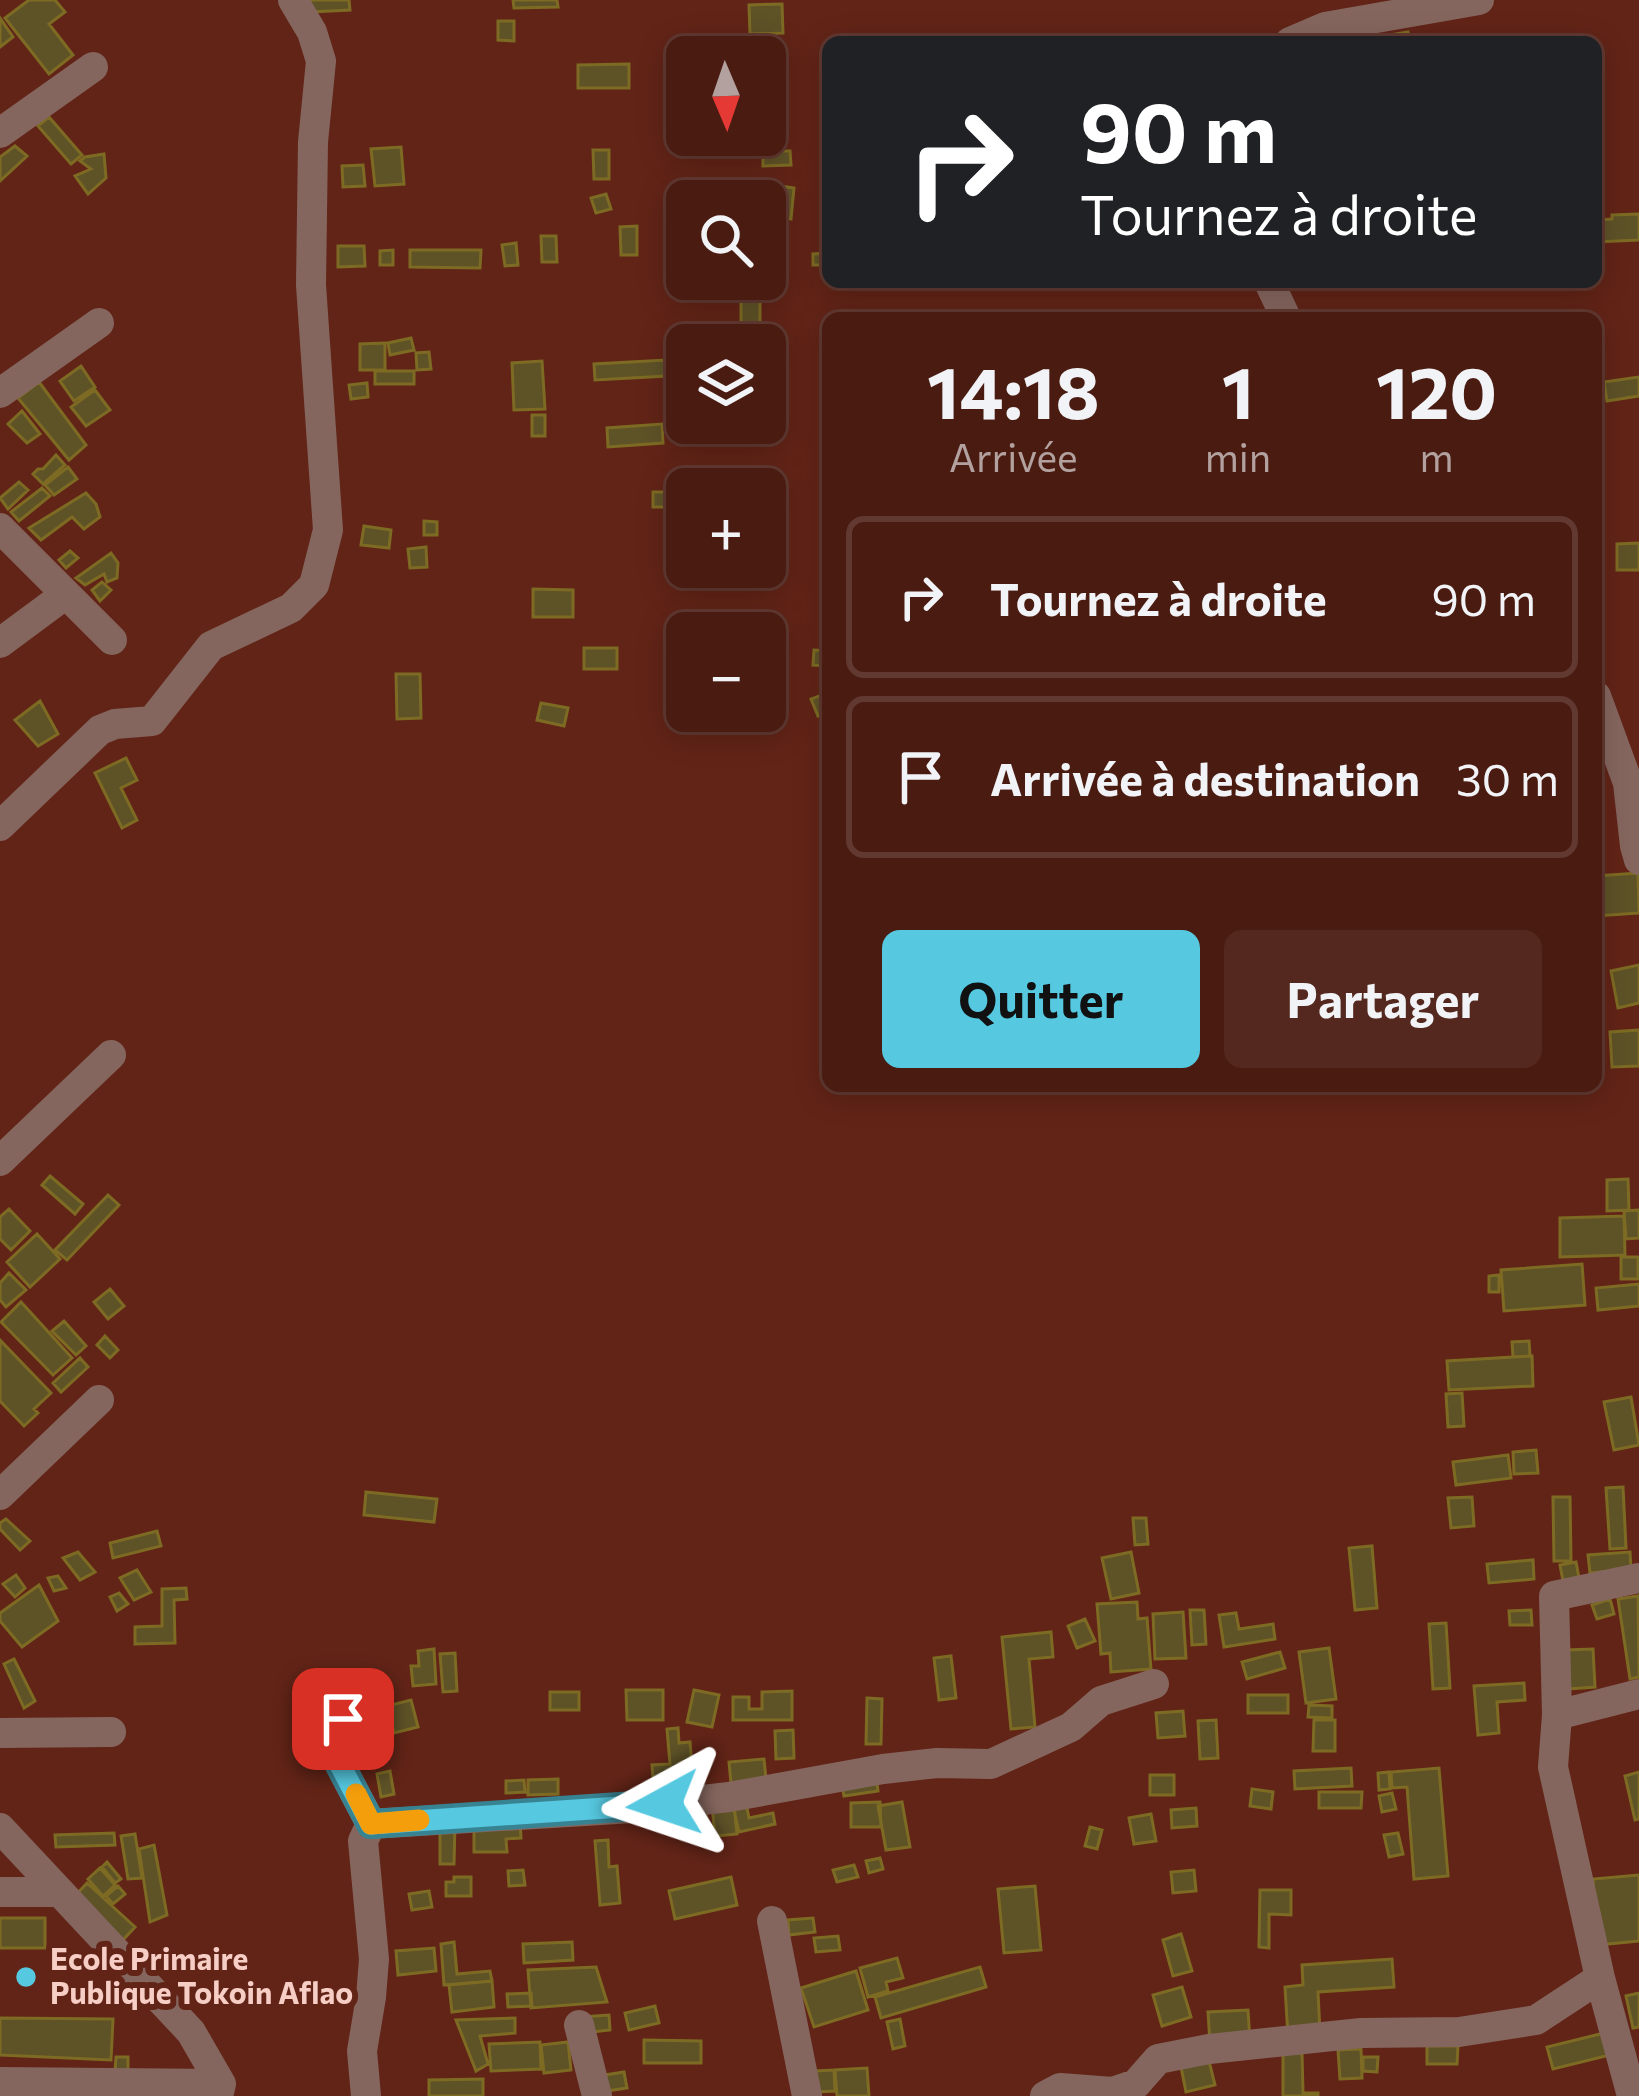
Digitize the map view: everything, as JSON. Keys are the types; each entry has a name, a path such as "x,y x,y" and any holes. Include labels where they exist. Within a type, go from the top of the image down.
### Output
{"street":[{"path":"0,826 100,730 152,721 212,646 291,608 314,585 328,530 311,266 313,142 321,61 312,32 293,0"},
{"path":"1304,36 1325,27 1478,0"},
{"path":"0,134 93,68"},
{"path":"0,393 99,323"},
{"path":"0,528 112,640"},
{"path":"0,643 66,594"},
{"path":"1602,712 1628,783 1639,860"},
{"path":"0,1161 111,1055"},
{"path":"0,1495 99,1400"},
{"path":"1632,2096 1553,1767 1557,1714 1554,1596 1639,1578"},
{"path":"371,1824 633,1808 728,1797 883,1769 991,1764 1071,1727 1101,1701 1154,1684"},
{"path":"1557,1714 1639,1694"},
{"path":"343,1719 339,1763 371,1824"},
{"path":"0,1733 111,1732"},
{"path":"366,2096 362,2051 374,1959 363,1840 371,1824"},
{"path":"0,1828 191,2032 219,2090 0,2082"},
{"path":"0,1892 59,1892"},
{"path":"772,1921 807,2096"},
{"path":"1045,2096 1060,2088 1137,2090 1158,2059 1209,2049 1360,2033 1459,2032 1536,2020 1600,1978"},
{"path":"579,2025 597,2096"}],"building":[{"path":"29,0 55,0 65,12 49,24 73,55 49,74 5,18"},
{"path":"310,0 349,0 350,10 311,12"},
{"path":"513,0 557,0 558,7 514,8"},
{"path":"782,4 783,33 750,34 749,5"},
{"path":"0,18 13,37 0,47"},
{"path":"498,21 514,21 514,41 498,40"},
{"path":"629,64 629,88 578,88 578,65"},
{"path":"49,117 82,155 71,164 38,126"},
{"path":"15,146 27,156 0,181 0,157"},
{"path":"401,147 404,184 375,186 371,149"},
{"path":"593,150 609,150 609,179 594,179"},
{"path":"790,151 791,165 763,166 763,156 786,156"},
{"path":"104,154 106,178 88,194 75,176 91,169 80,161"},
{"path":"363,165 365,186 343,187 342,166"},
{"path":"786,187 794,188 791,219 786,219"},
{"path":"606,194 611,209 596,213 591,198"},
{"path":"1639,214 1639,240 1602,242 1602,220 1612,219 1612,215"},
{"path":"637,226 637,255 621,255 620,227"},
{"path":"541,236 556,236 557,262 542,262"},
{"path":"516,243 518,265 505,266 502,245"},
{"path":"338,246 364,246 365,266 338,267"},
{"path":"393,250 393,265 380,265 380,251"},
{"path":"410,250 481,250 480,268 410,267"},
{"path":"822,253 822,265 813,265 813,254"},
{"path":"741,300 760,300 760,324 741,324"},
{"path":"411,338 414,350 390,355 388,343"},
{"path":"385,343 385,370 360,370 360,344"},
{"path":"429,352 431,369 417,370 416,353"},
{"path":"666,360 666,376 595,380 594,364"},
{"path":"542,361 545,409 514,410 512,363"},
{"path":"81,366 95,387 74,401 60,381"},
{"path":"375,371 414,371 414,384 375,384"},
{"path":"1639,377 1639,396 1607,401 1604,382"},
{"path":"39,382 86,445 69,460 18,398"},
{"path":"367,383 368,397 351,399 349,385"},
{"path":"95,390 110,410 86,426 71,407"},
{"path":"22,411 40,434 27,443 8,424"},
{"path":"532,415 545,415 545,436 532,436"},
{"path":"662,424 663,443 608,447 607,428"},
{"path":"56,455 65,465 43,484 33,474"},
{"path":"68,467 77,479 54,495 45,485"},
{"path":"19,482 28,490 8,509 0,498"},
{"path":"42,488 50,496 19,521 11,512"},
{"path":"653,492 666,492 666,507 653,507"},
{"path":"86,493 100,517 84,529 72,517 41,540 29,528"},
{"path":"424,521 437,522 437,535 424,535"},
{"path":"364,526 391,530 389,548 361,545"},
{"path":"1639,543 1639,570 1617,570 1617,544"},
{"path":"426,547 427,567 410,568 408,549"},
{"path":"70,551 78,558 66,568 59,560"},
{"path":"111,553 118,563 117,578 107,582 104,574 85,585 76,578"},
{"path":"102,582 111,590 100,601 92,590"},
{"path":"533,589 573,590 573,617 533,617"},
{"path":"584,648 617,648 617,669 584,669"},
{"path":"814,650 822,651 822,666 813,665"},
{"path":"396,674 420,674 421,718 397,719"},
{"path":"822,695 822,714 818,716 811,699"},
{"path":"40,701 58,734 38,746 15,720"},
{"path":"541,703 568,708 564,726 537,720"},
{"path":"126,758 137,780 121,788 137,820 122,828 95,773"},
{"path":"1638,873 1639,913 1602,916 1602,876"},
{"path":"1639,965 1639,1003 1618,1008 1611,971"},
{"path":"1639,1030 1639,1066 1612,1067 1610,1032"},
{"path":"50,1176 83,1204 75,1214 42,1185"},
{"path":"1628,1179 1629,1210 1607,1211 1607,1180"},
{"path":"108,1195 119,1205 67,1260 55,1250"},
{"path":"9,1209 30,1231 11,1250 0,1239 0,1217"},
{"path":"1639,1210 1639,1238 1626,1239 1624,1211"},
{"path":"1624,1216 1625,1255 1560,1257 1560,1218"},
{"path":"37,1234 60,1259 30,1287 7,1262"},
{"path":"1621,1257 1638,1257 1638,1279 1621,1279"},
{"path":"1582,1264 1585,1305 1504,1311 1501,1270"},
{"path":"9,1273 26,1290 6,1307 0,1300 0,1283"},
{"path":"1499,1275 1499,1292 1489,1292 1489,1276"},
{"path":"1639,1284 1639,1306 1598,1310 1596,1288"},
{"path":"110,1289 124,1306 108,1319 94,1302"},
{"path":"21,1302 72,1358 53,1375 1,1322"},
{"path":"64,1321 86,1346 76,1355 52,1331"},
{"path":"105,1336 118,1350 110,1358 97,1345"},
{"path":"0,1340 51,1393 24,1426 0,1401"},
{"path":"1529,1341 1530,1356 1513,1357 1512,1342"},
{"path":"1532,1356 1533,1386 1449,1390 1447,1361"},
{"path":"80,1358 88,1367 61,1392 53,1383"},
{"path":"1462,1393 1464,1426 1448,1427 1446,1394"},
{"path":"1631,1397 1639,1445 1614,1450 1604,1402"},
{"path":"1536,1450 1538,1473 1514,1474 1513,1452"},
{"path":"1508,1455 1511,1478 1456,1485 1453,1462"},
{"path":"1623,1487 1626,1548 1610,1549 1606,1488"},
{"path":"366,1492 437,1499 434,1522 364,1515"},
{"path":"1472,1497 1474,1526 1451,1528 1448,1498"},
{"path":"1553,1497 1570,1497 1571,1561 1554,1561"},
{"path":"1133,1518 1146,1518 1148,1544 1135,1545"},
{"path":"6,1519 30,1541 20,1550 0,1529"},
{"path":"157,1531 161,1546 113,1558 110,1543"},
{"path":"1372,1546 1377,1608 1355,1610 1349,1548"},
{"path":"78,1552 95,1572 80,1580 63,1558"},
{"path":"1131,1552 1139,1593 1111,1599 1102,1558"},
{"path":"1630,1552 1631,1569 1590,1573 1588,1555"},
{"path":"1533,1560 1534,1579 1489,1583 1487,1564"},
{"path":"1576,1562 1579,1578 1563,1581 1560,1565"},
{"path":"137,1570 151,1592 134,1600 120,1578"},
{"path":"16,1575 25,1588 15,1597 3,1584"},
{"path":"58,1576 66,1588 54,1591 48,1578"},
{"path":"39,1585 58,1621 22,1647 0,1621 0,1613"},
{"path":"186,1588 187,1599 174,1600 175,1643 135,1644 135,1627 162,1626 162,1589"},
{"path":"119,1593 128,1604 117,1611 110,1597"},
{"path":"1638,1596 1639,1677 1630,1679 1618,1599"},
{"path":"1610,1599 1614,1614 1597,1619 1592,1605"},
{"path":"1137,1602 1138,1619 1147,1618 1151,1669 1111,1672 1110,1653 1101,1654 1097,1604"},
{"path":"1190,1610 1204,1610 1206,1644 1192,1645"},
{"path":"1531,1610 1532,1625 1510,1625 1509,1611"},
{"path":"1183,1612 1186,1658 1155,1659 1153,1614"},
{"path":"1236,1613 1239,1629 1273,1624 1275,1639 1224,1647 1219,1615"},
{"path":"1085,1619 1095,1641 1077,1648 1068,1626"},
{"path":"1446,1623 1450,1688 1433,1689 1429,1624"},
{"path":"1051,1632 1053,1657 1029,1659 1035,1727 1011,1729 1002,1637"},
{"path":"1329,1648 1336,1699 1306,1703 1299,1652"},
{"path":"434,1649 436,1684 413,1686 411,1666 419,1666 418,1651"},
{"path":"1593,1649 1595,1687 1569,1689 1566,1650"},
{"path":"1280,1652 1285,1668 1247,1679 1242,1662"},
{"path":"455,1653 457,1691 443,1692 440,1654"},
{"path":"951,1656 956,1698 939,1700 934,1658"},
{"path":"14,1659 35,1701 24,1708 4,1664"},
{"path":"1524,1683 1525,1700 1497,1702 1499,1733 1478,1735 1474,1686"},
{"path":"626,1690 663,1690 663,1720 627,1720"},
{"path":"694,1690 719,1695 712,1727 687,1722"},
{"path":"792,1691 792,1720 733,1720 733,1697 749,1697 749,1709 762,1709 762,1692"},
{"path":"550,1692 579,1692 579,1710 550,1710"},
{"path":"1248,1695 1288,1695 1288,1713 1248,1713"},
{"path":"867,1698 882,1699 881,1744 866,1744"},
{"path":"411,1700 418,1727 394,1733 387,1706"},
{"path":"1309,1705 1332,1706 1332,1718 1308,1717"},
{"path":"1183,1711 1185,1736 1158,1738 1156,1713"},
{"path":"1216,1720 1218,1758 1200,1759 1198,1721"},
{"path":"1314,1720 1335,1720 1335,1751 1313,1751"},
{"path":"678,1728 679,1743 690,1742 694,1789 654,1792 652,1765 670,1764 667,1729"},
{"path":"793,1730 794,1758 776,1759 775,1731"},
{"path":"764,1759 766,1779 731,1783 729,1762"},
{"path":"1351,1768 1352,1786 1295,1789 1294,1771"},
{"path":"1439,1768 1448,1876 1414,1879 1407,1787 1392,1788 1391,1772"},
{"path":"390,1771 394,1794 381,1797 377,1774"},
{"path":"1389,1772 1390,1789 1379,1790 1378,1773"},
{"path":"1639,1772 1639,1819 1635,1820 1625,1776"},
{"path":"876,1775 878,1791 844,1796 841,1780"},
{"path":"1150,1775 1174,1775 1174,1795 1150,1795"},
{"path":"558,1779 558,1794 528,1795 528,1780"},
{"path":"524,1780 525,1792 506,1793 506,1781"},
{"path":"1252,1789 1273,1792 1271,1809 1250,1806"},
{"path":"1319,1792 1362,1792 1361,1808 1319,1808"},
{"path":"1392,1793 1396,1809 1382,1812 1379,1796"},
{"path":"880,1802 881,1827 851,1827 851,1803"},
{"path":"902,1802 910,1847 886,1850 878,1806"},
{"path":"746,1803 749,1818 773,1813 775,1824 739,1832 733,1806"},
{"path":"734,1804 737,1834 715,1836 712,1806"},
{"path":"1196,1808 1197,1826 1172,1828 1171,1810"},
{"path":"705,1809 709,1830 680,1836 676,1815"},
{"path":"1151,1814 1156,1841 1134,1844 1129,1818"},
{"path":"440,1822 455,1823 454,1864 440,1864"},
{"path":"520,1822 521,1838 506,1839 507,1852 474,1852 474,1823"},
{"path":"1090,1827 1102,1830 1097,1849 1085,1846"},
{"path":"114,1833 115,1845 56,1847 55,1835"},
{"path":"1398,1833 1403,1854 1389,1857 1384,1835"},
{"path":"135,1834 142,1878 128,1879 121,1836"},
{"path":"608,1840 609,1867 617,1866 620,1903 600,1905 595,1841"},
{"path":"154,1845 167,1915 150,1922 139,1849"},
{"path":"880,1858 883,1869 869,1873 866,1861"},
{"path":"107,1862 121,1879 115,1883 102,1867"},
{"path":"854,1865 858,1877 837,1882 833,1870"},
{"path":"100,1868 115,1885 103,1896 88,1879"},
{"path":"523,1870 525,1885 509,1886 508,1871"},
{"path":"1194,1870 1196,1891 1173,1893 1171,1872"},
{"path":"1639,1875 1639,1941 1597,1945 1593,1879"},
{"path":"454,1877 471,1877 471,1896 446,1896 446,1882 454,1882"},
{"path":"731,1877 737,1905 675,1919 669,1891"},
{"path":"87,1883 135,1927 122,1941 74,1897"},
{"path":"118,1886 125,1894 113,1904 106,1896"},
{"path":"1035,1886 1041,1950 1004,1953 998,1889"},
{"path":"1260,1890 1291,1890 1291,1915 1269,1914 1269,1948 1259,1947"},
{"path":"429,1891 432,1907 412,1910 409,1894"},
{"path":"0,1918 45,1918 45,1948 0,1948"},
{"path":"813,1918 815,1932 789,1935 788,1920"},
{"path":"1181,1934 1192,1971 1173,1976 1163,1940"},
{"path":"838,1936 840,1950 816,1952 814,1938"},
{"path":"454,1942 457,1974 490,1971 492,1981 444,1985 441,1944"},
{"path":"572,1942 573,1960 524,1963 523,1944"},
{"path":"434,1948 436,1971 398,1975 396,1951"},
{"path":"897,1958 903,1978 886,1982 888,1991 868,1997 860,1968"},
{"path":"1392,1959 1394,1987 1318,1992 1320,2033 1288,2036 1285,1987 1303,1985 1302,1965"},
{"path":"596,1967 607,2002 531,2008 528,1970"},
{"path":"980,1967 986,1987 881,2018 875,1997"},
{"path":"856,1971 868,2010 814,2027 801,1988"},
{"path":"492,1981 494,2007 452,2012 449,1985"},
{"path":"1182,1987 1191,2017 1162,2026 1153,1995"},
{"path":"531,1993 532,2006 508,2007 507,1994"},
{"path":"1639,1993 1639,2027 1633,2028 1626,1996"},
{"path":"655,2006 659,2023 629,2030 625,2013"},
{"path":"1248,2010 1250,2041 1210,2043 1208,2012"},
{"path":"609,2015 610,2030 583,2033 582,2017"},
{"path":"0,2018 113,2019 111,2060 0,2055"},
{"path":"515,2018 515,2033 480,2036 488,2064 476,2071 456,2020"},
{"path":"900,2019 905,2046 893,2049 887,2022"},
{"path":"1604,2033 1610,2055 1553,2069 1547,2047"},
{"path":"644,2040 701,2041 701,2063 644,2063"},
{"path":"540,2042 541,2069 491,2071 489,2044"},
{"path":"568,2042 571,2070 544,2073 541,2045"},
{"path":"1427,2046 1458,2046 1457,2064 1427,2064"},
{"path":"1361,2049 1362,2078 1340,2079 1338,2050"},
{"path":"1302,2053 1303,2093 1318,2096 1283,2096 1283,2054"},
{"path":"116,2057 128,2057 128,2072 115,2071"},
{"path":"1363,2057 1378,2057 1377,2072 1363,2071"},
{"path":"1209,2061 1215,2085 1186,2092 1181,2067"},
{"path":"867,2068 869,2096 837,2096 835,2070"},
{"path":"834,2070 835,2091 816,2092 815,2071"},
{"path":"624,2072 627,2088 600,2092 598,2076"},
{"path":"483,2079 483,2096 429,2096 429,2080"}],"slow traffic":[{"path":"356,1794 371,1824 419,1820"}],"place":[{"name":"Ecole Primaire Publique Tokoin Aflao","path":"26,1977"}],"route":[{"path":"343,1719 339,1763 371,1824 664,1804"}]}
